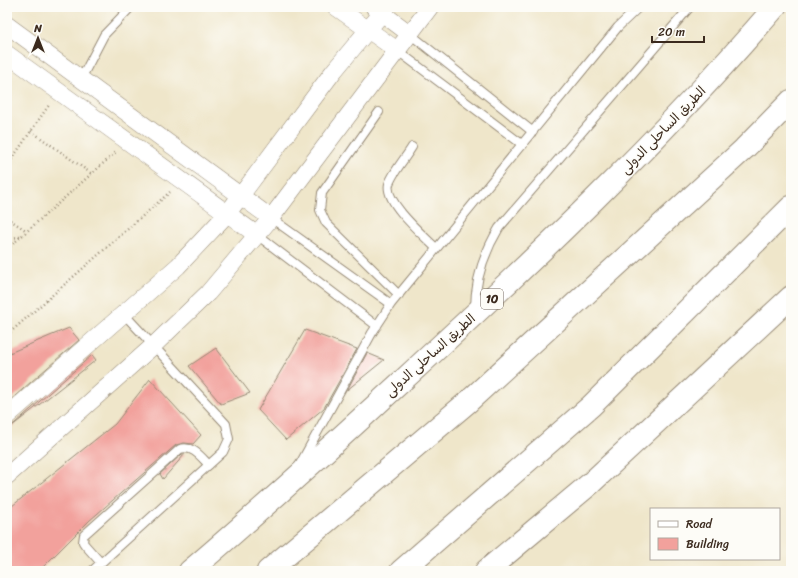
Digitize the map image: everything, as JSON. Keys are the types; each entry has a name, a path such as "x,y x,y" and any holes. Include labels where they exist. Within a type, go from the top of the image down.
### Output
{"highway":[{"name":"الطريق الساحلى الدولى","path":"190,571 288,485 545,249 647,148 702,90 775,7"},
{"path":"268,571 469,401 744,149 791,101"},
{"path":"402,571 590,406 791,207"},
{"path":"486,571 590,482 791,297"}],"street":[{"path":"336,7 398,51"},
{"path":"7,476 153,346 208,293 271,218 430,7"},
{"path":"7,416 178,266 227,214 333,72 369,30 381,9 410,34"},
{"path":"7,25 271,218"},
{"path":"7,54 257,235"}],"lane":[{"path":"81,79 104,35 131,7"},
{"path":"288,485 377,326 391,304 400,295 436,248 618,27 639,7"},
{"path":"475,314 475,299 480,269 491,241 499,228 690,7"},
{"path":"410,34 533,132"},
{"path":"398,51 523,144"},
{"path":"379,112 322,193 320,210 326,223 400,295"},
{"path":"412,147 389,184 389,194 394,204 436,248"},
{"path":"271,218 391,304"},
{"path":"257,235 377,326"},
{"path":"92,571 228,446 229,431 226,424 124,314"},
{"path":"101,563 85,546 83,542 84,535 180,449 190,448 194,450 209,465"}],"path":[{"path":"7,166 59,91"},
{"path":"31,131 92,174"},
{"path":"7,249 128,141"},
{"path":"7,158 10,161"},
{"path":"7,336 183,181"},
{"path":"7,218 27,231"},
{"path":"7,238 20,237"}],"building":[{"path":"69,328 79,340 7,403 7,354"},
{"path":"305,330 357,349 324,408 286,440 258,410"},
{"path":"216,348 250,393 221,404 189,366"},
{"path":"367,353 384,360 347,390"},
{"path":"92,355 96,360 7,430 7,426 14,424"},
{"path":"150,379 201,435 193,444 184,443 176,445 89,521 39,571 7,571 7,510 115,424"},
{"path":"182,454 185,454 163,479 160,474"}]}
